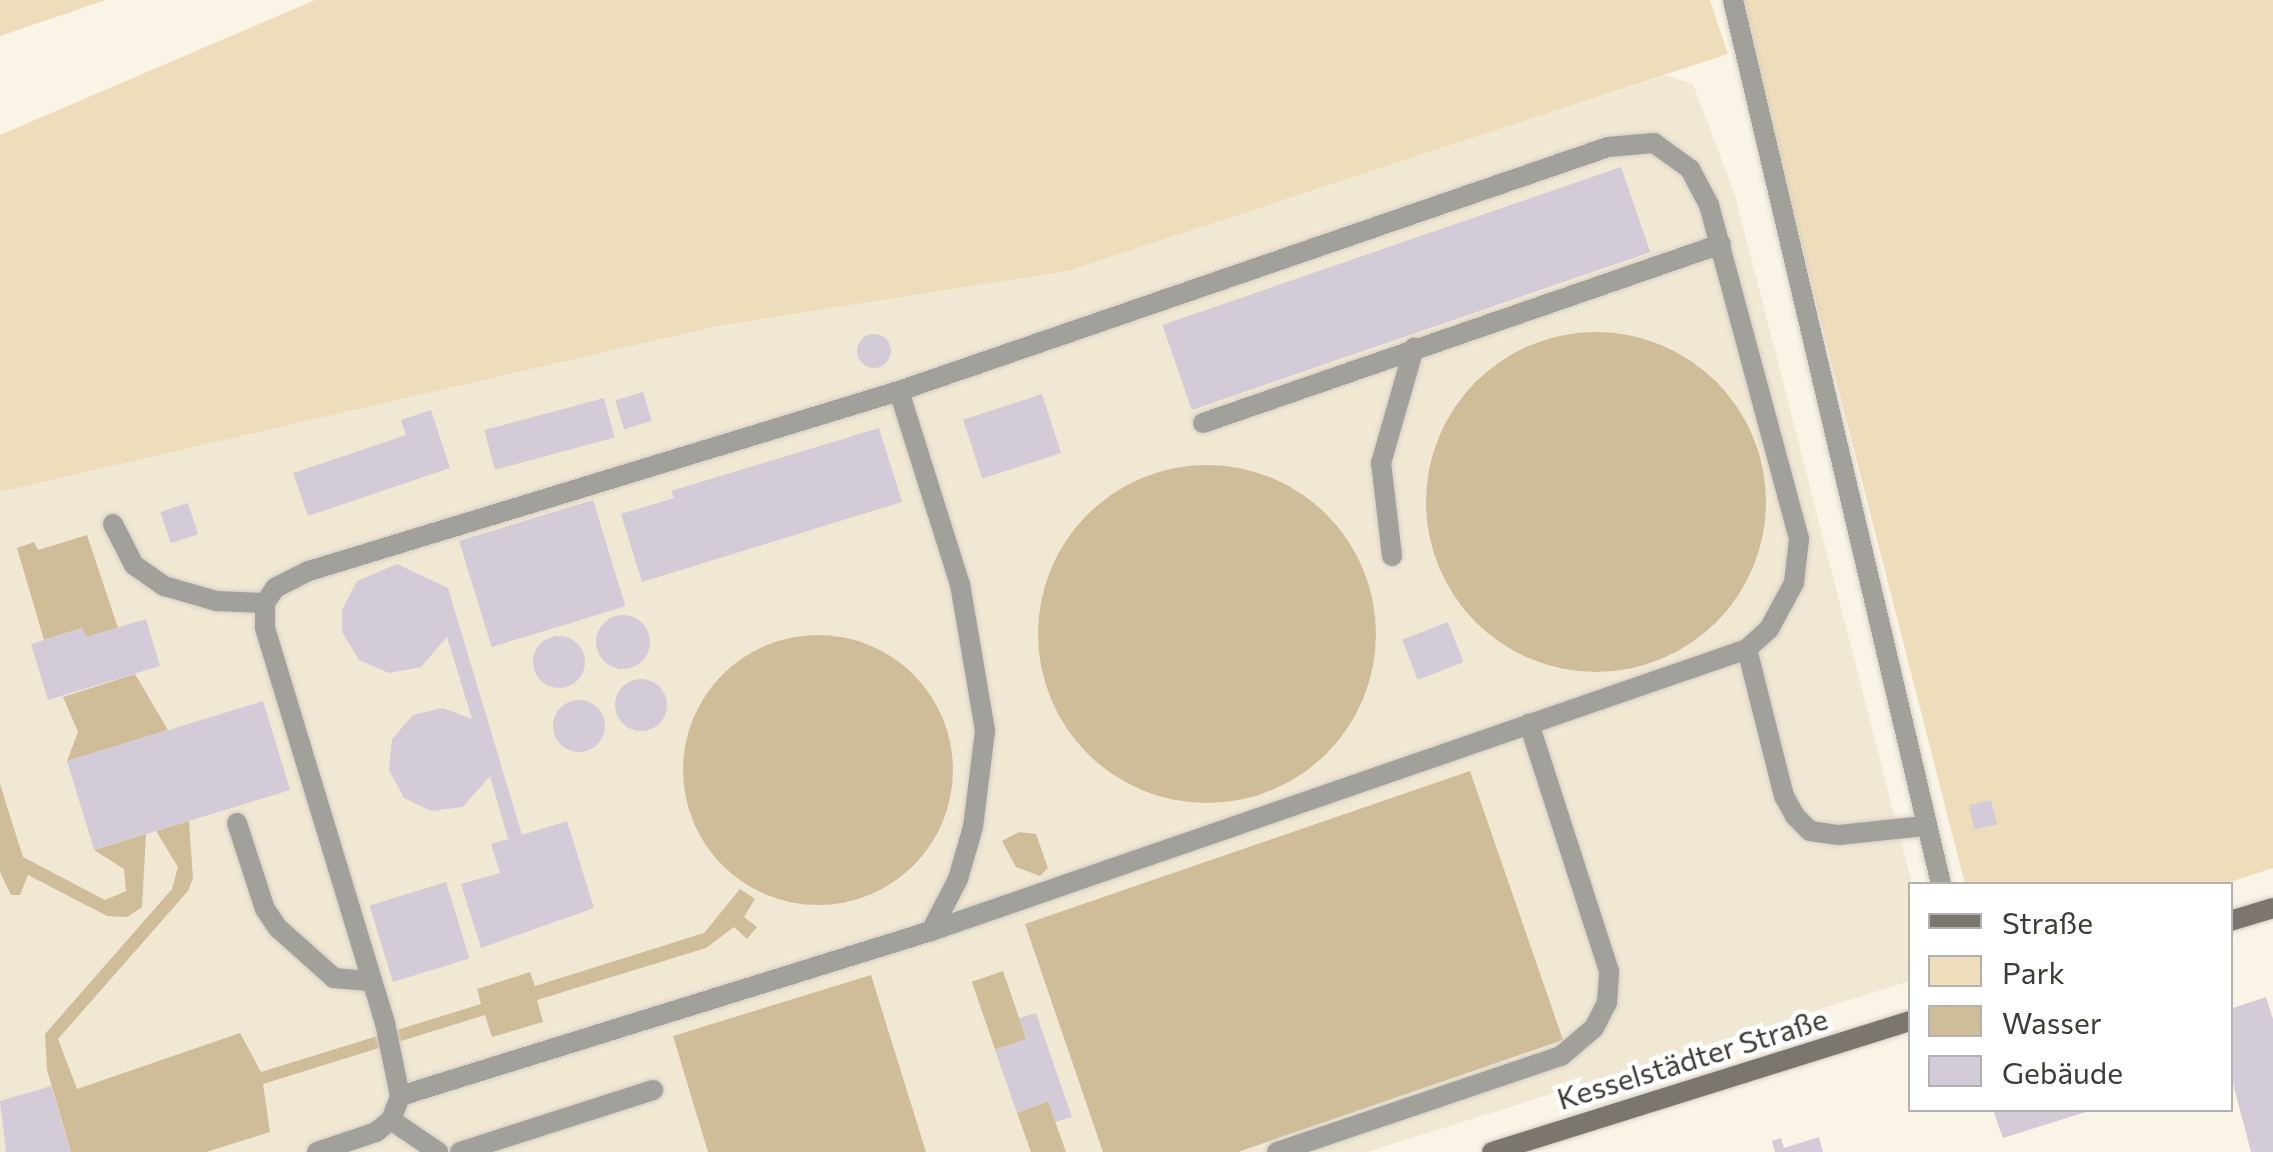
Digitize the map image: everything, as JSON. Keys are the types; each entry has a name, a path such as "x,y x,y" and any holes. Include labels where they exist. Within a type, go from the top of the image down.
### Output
{"main road":[{"path":"2233,920 2273,908"},
{"name":"Kesselstädter Straße","path":"1492,1152 1908,1022"}],"lane":[{"path":"1734,0 1940,882"},
{"path":"317,1152 376,1132 391,1120 400,1096 385,1023 265,627 265,602 275,588 309,571 899,391 1608,146 1654,143 1676,154 1700,184 1722,244 1798,539 1794,583 1769,628 1747,649 931,931 400,1096"},
{"path":"1203,423 1722,244"},
{"path":"1392,556 1381,463 1414,348"},
{"path":"899,391 960,584 985,731 973,827 958,879 931,931"},
{"path":"113,524 134,566 164,586 216,600 265,602"},
{"path":"1747,649 1795,816 1810,831 1839,835 1925,826"},
{"path":"1278,1152 1560,1056 1594,1028 1607,1003 1609,971 1530,724"},
{"path":"237,823 254,882 278,928 334,978 372,980"},
{"path":"460,1152 653,1090"},
{"path":"391,1120 438,1152"}],"shaded area":[{"path":"1665,75 1693,84 1735,195 1911,882 1908,882 1908,982 1367,1152 0,1152 0,492 718,326 1068,271"}],"green space":[{"path":"0,0 106,0 0,36"},
{"path":"315,0 1710,0 1728,54 1068,271 718,326 0,492 0,135"},
{"path":"1739,0 2273,0 2273,868 2230,882 1964,882"}],"water":[{"path":"1596,332 1629,335 1661,345 1716,382 1753,437 1763,469 1763,535 1753,567 1716,622 1661,659 1629,669 1596,672 1563,669 1531,659 1476,622 1439,567 1429,535 1426,502 1429,469 1439,437 1476,382 1531,345 1563,335"},
{"path":"1207,465 1256,472 1287,485 1314,503 1338,527 1356,554 1369,585 1376,634 1369,683 1356,714 1338,741 1314,765 1287,783 1256,796 1207,803 1158,796 1127,783 1100,765 1076,741 1058,714 1045,683 1038,634 1045,585 1058,554 1076,527 1100,503 1127,485 1158,472"},
{"path":"87,535 118,628 86,637 82,628 44,640 17,548 34,542 38,550"},
{"path":"818,635 870,645 914,674 943,718 953,770 943,822 914,866 870,895 818,905 766,895 722,866 693,822 683,770 693,718 722,674 766,645"},
{"path":"135,674 168,730 67,761 78,732 63,697"},
{"path":"1470,771 1563,1040 1238,1152 1103,1152 1025,924"},
{"path":"0,784 23,857 105,900 126,891 124,869 94,850 146,834 142,907 127,917 107,916 28,875 20,895 11,895 0,872"},
{"path":"189,821 193,878 188,891 58,1039 77,1089 240,1033 261,1072 481,1004 477,989 530,972 535,986 704,933 740,889 755,899 744,917 757,927 747,939 734,927 706,948 537,1000 543,1022 492,1037 485,1015 263,1084 270,1132 206,1152 71,1152 47,1070 45,1034 172,889 178,867 156,831"},
{"path":"1019,832 1036,834 1048,868 1040,876 1016,867 1002,841"},
{"path":"1003,971 1026,1039 995,1050 972,982"},
{"path":"871,975 926,1152 708,1152 673,1036"},
{"path":"1048,1101 1066,1152 1031,1152 1017,1113"}],"building":[{"path":"1621,167 1650,252 1192,410 1162,325"},
{"path":"874,334 886,339 891,351 886,363 874,368 862,363 857,351 862,339"},
{"path":"643,392 652,421 624,429 615,400"},
{"path":"1042,394 1061,453 982,479 963,420"},
{"path":"604,398 615,438 495,470 484,430"},
{"path":"431,410 450,468 308,516 293,473 406,435 401,420"},
{"path":"879,428 902,502 642,582 621,514 674,498 671,491"},
{"path":"593,500 625,606 492,647 459,541"},
{"path":"188,503 198,534 171,543 160,512"},
{"path":"397,564 448,588 522,835 567,821 594,908 481,948 461,884 500,873 491,844 508,839 490,776 463,807 431,811 404,798 389,770 392,739 413,715 443,708 472,719 447,637 421,667 389,673 359,660 342,632 342,610 357,581"},
{"path":"623,615 642,623 650,642 642,661 623,669 604,661 596,642 604,623"},
{"path":"146,619 160,666 48,700 31,644 83,628 86,637"},
{"path":"1448,622 1463,662 1418,680 1402,640"},
{"path":"559,636 577,644 585,662 577,680 559,688 541,680 533,662 541,644"},
{"path":"641,679 659,687 667,705 659,723 641,731 623,723 615,705 623,687"},
{"path":"579,700 598,707 605,726 598,745 579,752 560,745 553,726 560,707"},
{"path":"263,701 290,790 94,850 67,761"},
{"path":"1991,800 1997,824 1975,830 1969,806"},
{"path":"446,882 469,959 393,982 369,905"},
{"path":"2266,997 2273,1019 2273,1152 2251,1152 2233,1083 2233,1008"},
{"path":"1036,1013 1072,1117 1055,1122 1048,1101 1017,1113 995,1050 1027,1039 1019,1018"},
{"path":"51,1086 71,1152 6,1152 0,1101"},
{"path":"1994,1112 2086,1112 2003,1138"},
{"path":"1819,1137 1823,1152 1775,1152 1772,1141 1781,1138 1784,1148"}]}
